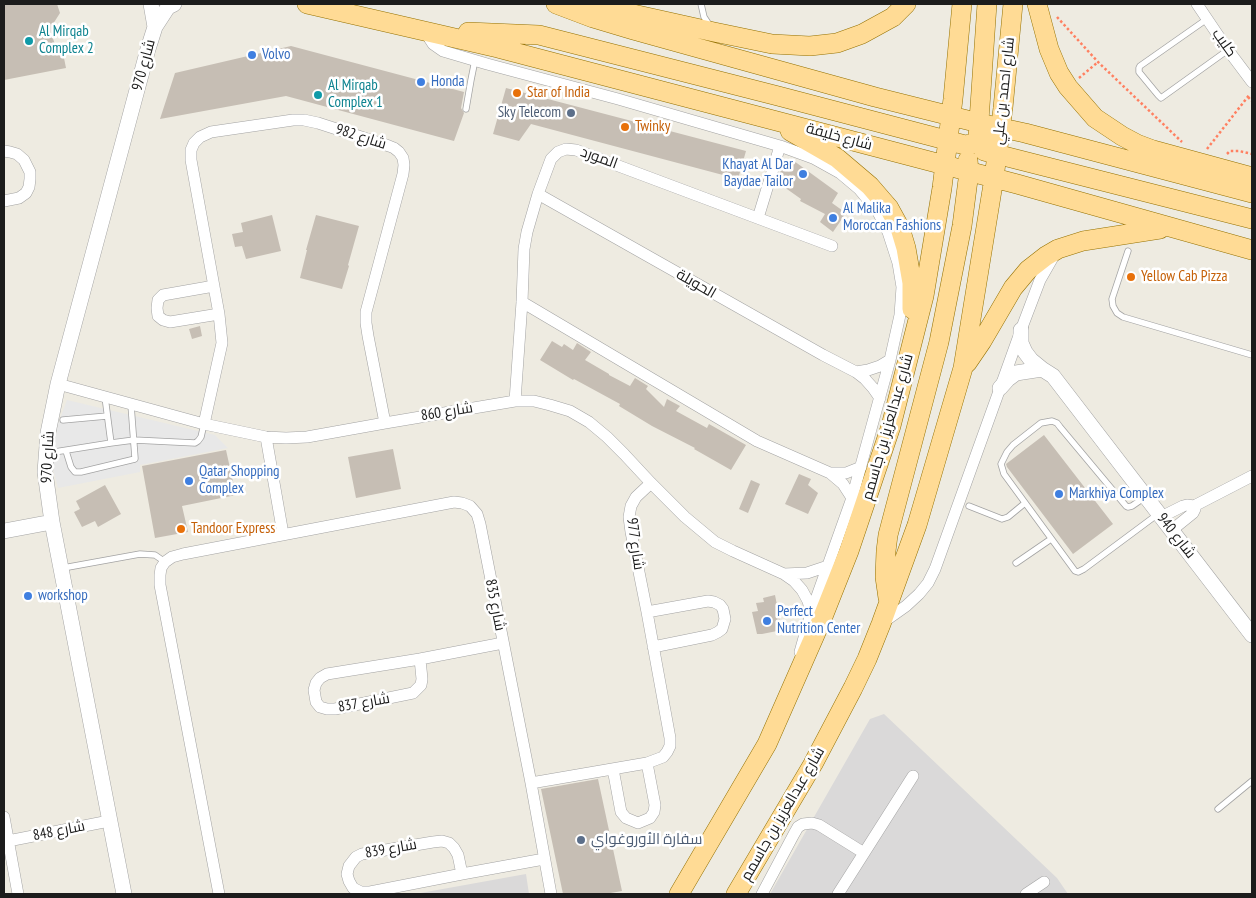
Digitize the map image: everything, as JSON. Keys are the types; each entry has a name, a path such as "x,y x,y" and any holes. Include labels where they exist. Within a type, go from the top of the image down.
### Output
{"main road":[{"name":"شارع خليفة","path":"306,4 498,48 994,178 1252,250"},
{"path":"557,4 615,10 772,44 810,46 837,42 862,34 892,17 906,4"},
{"path":"557,4 593,18 633,30 874,96 1025,133 1252,193"},
{"name":"شارع احمد بن علي","path":"962,4 950,116 994,178"},
{"path":"888,602 884,577 888,534 939,342 962,226 972,147 979,123 987,4"},
{"name":"شارع احمد بن علي","path":"1000,128 1013,4"},
{"path":"1045,9 1049,49 1059,72 1068,87 1095,118 1137,144 1171,156 1252,177"},
{"path":"424,30 539,35 1252,219"},
{"path":"768,119 837,158 870,186 889,208 900,228 906,248 912,283 911,323 898,361"},
{"path":"944,165 993,136 1000,128"},
{"name":"شارع عبدالعزيز بن جاسمم","path":"680,894 768,744 849,551 891,426 898,361 924,296 944,165"},
{"name":"شارع عبدالعزيز بن جاسمم","path":"736,894 813,764 867,659 917,525 963,368 994,178"},
{"path":"963,368 982,341 1013,288 1028,270 1046,256 1058,249 1083,241 1168,228"}],"street":[{"name":"شارع 970","path":"151,4 155,27"},
{"name":"شارع 970","path":"124,894 52,522 45,472 46,454 48,433 58,384 155,27 168,8 174,4"},
{"name":"كليب","path":"1197,4 1252,82"},
{"name":"شارع خليفة","path":"424,30 428,39 443,51 618,99 780,146 813,158 840,173 859,189 878,212 888,232"},
{"name":"شارع 982","path":"204,424 222,342 219,314 191,160 191,150 194,143 200,137 211,132 293,120 318,123 394,148 403,158 403,174 366,312 368,336 385,423"},
{"path":"758,218 780,146"},
{"name":"المورد","path":"515,401 524,249 538,194 551,159 558,152 566,149 576,150 832,246"},
{"path":"4,151 17,154 24,160 30,172 30,179 26,193 19,198 4,201"},
{"name":"الحويلة","path":"538,194 856,372 874,388 880,398"},
{"name":"شارع عبدالعزيز بن جاسمم","path":"796,678 800,652 810,613 852,498 880,398 898,361 902,287 898,263 888,232"},
{"path":"881,624 906,606 928,583 935,569 1040,280 1058,249"},
{"path":"214,286 163,295 158,300 158,316 170,322 219,314"},
{"path":"522,302 757,441 830,473 843,484 852,498"},
{"name":"شارع 940","path":"1021,330 1021,343 1024,352 1042,369 1053,376 1250,630"},
{"path":"856,372 898,361"},
{"path":"1000,388 1016,373 1042,369"},
{"name":"شارع 860","path":"58,384 204,424 266,437 307,437 515,401 534,402 570,411 589,422 607,437 685,517 715,542 784,574 794,581 808,601 810,613"},
{"path":"266,437 283,534"},
{"path":"830,473 846,473 861,467"},
{"path":"1160,515 1183,506 1194,506 1252,476"},
{"name":"شارع 977","path":"530,783 647,762 663,757 668,752 670,738 629,517 631,506 636,497 651,483"},
{"name":"شارع 835","path":"165,562 172,557 183,554 454,502 470,506 477,514 480,524 551,894"},
{"path":"1172,530 1193,512 1194,506"},
{"path":"4,531 52,522"},
{"path":"165,562 161,568 160,585 219,894"},
{"name":"شارع 860","path":"784,574 807,573 828,566"},
{"path":"647,612 708,601 720,605 725,619 722,629 712,635 653,647"},
{"name":"شارع 837","path":"420,659 421,684 413,693 335,709 320,707 316,702 314,690 316,683 327,674 503,643"},
{"path":"612,769 621,812 626,818 638,823 650,818 654,812 655,805 647,762"},
{"path":"838,894 913,776"},
{"path":"4,817 18,894"},
{"name":"شارع 848","path":"8,841 110,821"},
{"name":"شارع عبدالعزيز بن جاسمم","path":"762,894 798,827 803,824 812,823 819,825 864,853"},
{"name":"شارع 839","path":"462,874 458,855 454,848 449,843 433,842 362,854 352,861 347,874 353,888 361,892 370,892 544,859"},
{"path":"1026,894 1044,882"}],"lane":[{"path":"702,4 704,17 714,32"},
{"path":"1207,19 1140,66 1138,68 1139,72 1161,98 1228,50"},
{"path":"466,109 475,60"},
{"path":"1128,251 1112,299 1117,313 1123,317 1252,355"},
{"path":"105,398 111,443"},
{"path":"66,450 75,472 136,458 131,404"},
{"path":"63,420 107,416"},
{"path":"1146,497 1132,506 1126,506 1060,426 1052,421 1041,423 1013,445 1001,464 1004,474 1073,569 1078,572 1160,515"},
{"path":"46,454 134,440 195,443 198,441 204,424"},
{"path":"969,506 1002,519 1025,503"},
{"path":"1016,563 1051,539"},
{"path":"61,569 140,554 155,555 165,562"},
{"path":"1218,809 1252,781"}],"path":[{"path":"1045,9 1183,142"},
{"path":"1068,87 1098,62"},
{"path":"1204,154 1252,91"},
{"path":"1248,97 1252,101"},
{"path":"1226,160 1226,155 1230,152 1239,151 1252,154"}],"shaded area":[{"path":"67,400 215,435 228,448 140,465 140,472 58,488 51,461 58,424"},
{"path":"884,714 1057,878 1068,894 770,894 870,719"},
{"path":"526,874 529,894 415,894"}],"building":[{"name":"Al Mirqab Complex 2","path":"4,4 57,4 60,13 53,24 52,36 56,47 63,53 66,68 4,80"},
{"name":"Al Mirqab Complex 1","path":"291,46 464,92 461,108 464,113 454,141 286,96 160,119 175,73"},
{"path":"506,88 746,151 738,179 531,124 519,141 493,134"},
{"path":"786,161 792,165 794,161 838,193 832,203 846,213 833,232 820,222 825,214 800,201 801,199 777,182"},
{"path":"272,215 281,251 246,259 242,246 235,247 232,234 243,232 241,223"},
{"path":"316,215 359,226 342,289 300,278"},
{"path":"200,326 202,336 192,339 189,329"},
{"path":"552,341 562,347 564,344 573,350 577,343 591,352 585,360 609,375 630,386 635,378 648,386 646,389 664,407 667,399 680,406 676,411 707,428 709,424 746,445 731,470 695,448 652,426 619,406 620,404 573,380 540,360"},
{"name":"Markhiya Complex","path":"1044,435 1113,524 1073,554 1006,464"},
{"path":"393,449 401,489 356,498 348,457"},
{"name":"Qatar Shopping Complex","path":"226,450 236,495 182,506 188,532 155,538 142,466"},
{"path":"799,474 811,479 808,485 818,493 808,514 785,504"},
{"path":"751,480 760,484 748,513 739,509"},
{"path":"105,485 121,514 98,527 95,521 82,527 74,512 80,509 76,501"},
{"name":"Perfect Nutrition Center","path":"775,595 782,630 757,634 752,612 758,611 756,603 764,602 763,598"},
{"name":"سفارة الأوروغواي","path":"598,779 622,891 605,894 563,894 541,789"}],"place":[{"name":"Al Mirqab Complex 2","path":"29,41"},
{"name":"Volvo","path":"252,55"},
{"name":"Honda","path":"421,82"},
{"name":"Star of India","path":"517,93"},
{"name":"Al Mirqab Complex 1","path":"318,95"},
{"name":"Sky Telecom","path":"571,113"},
{"name":"Twinky","path":"625,127"},
{"name":"Khayat Al Dar Baydae Tailor","path":"803,174"},
{"name":"Al Malika Moroccan Fashions","path":"833,218"},
{"name":"Yellow Cab Pizza","path":"1131,277"},
{"name":"Qatar Shopping Complex","path":"189,481"},
{"name":"Markhiya Complex","path":"1059,494"},
{"name":"Tandoor Express","path":"181,529"},
{"name":"workshop","path":"28,596"},
{"name":"Perfect Nutrition Center","path":"767,621"},
{"name":"سفارة الأوروغواي","path":"581,840"}]}
